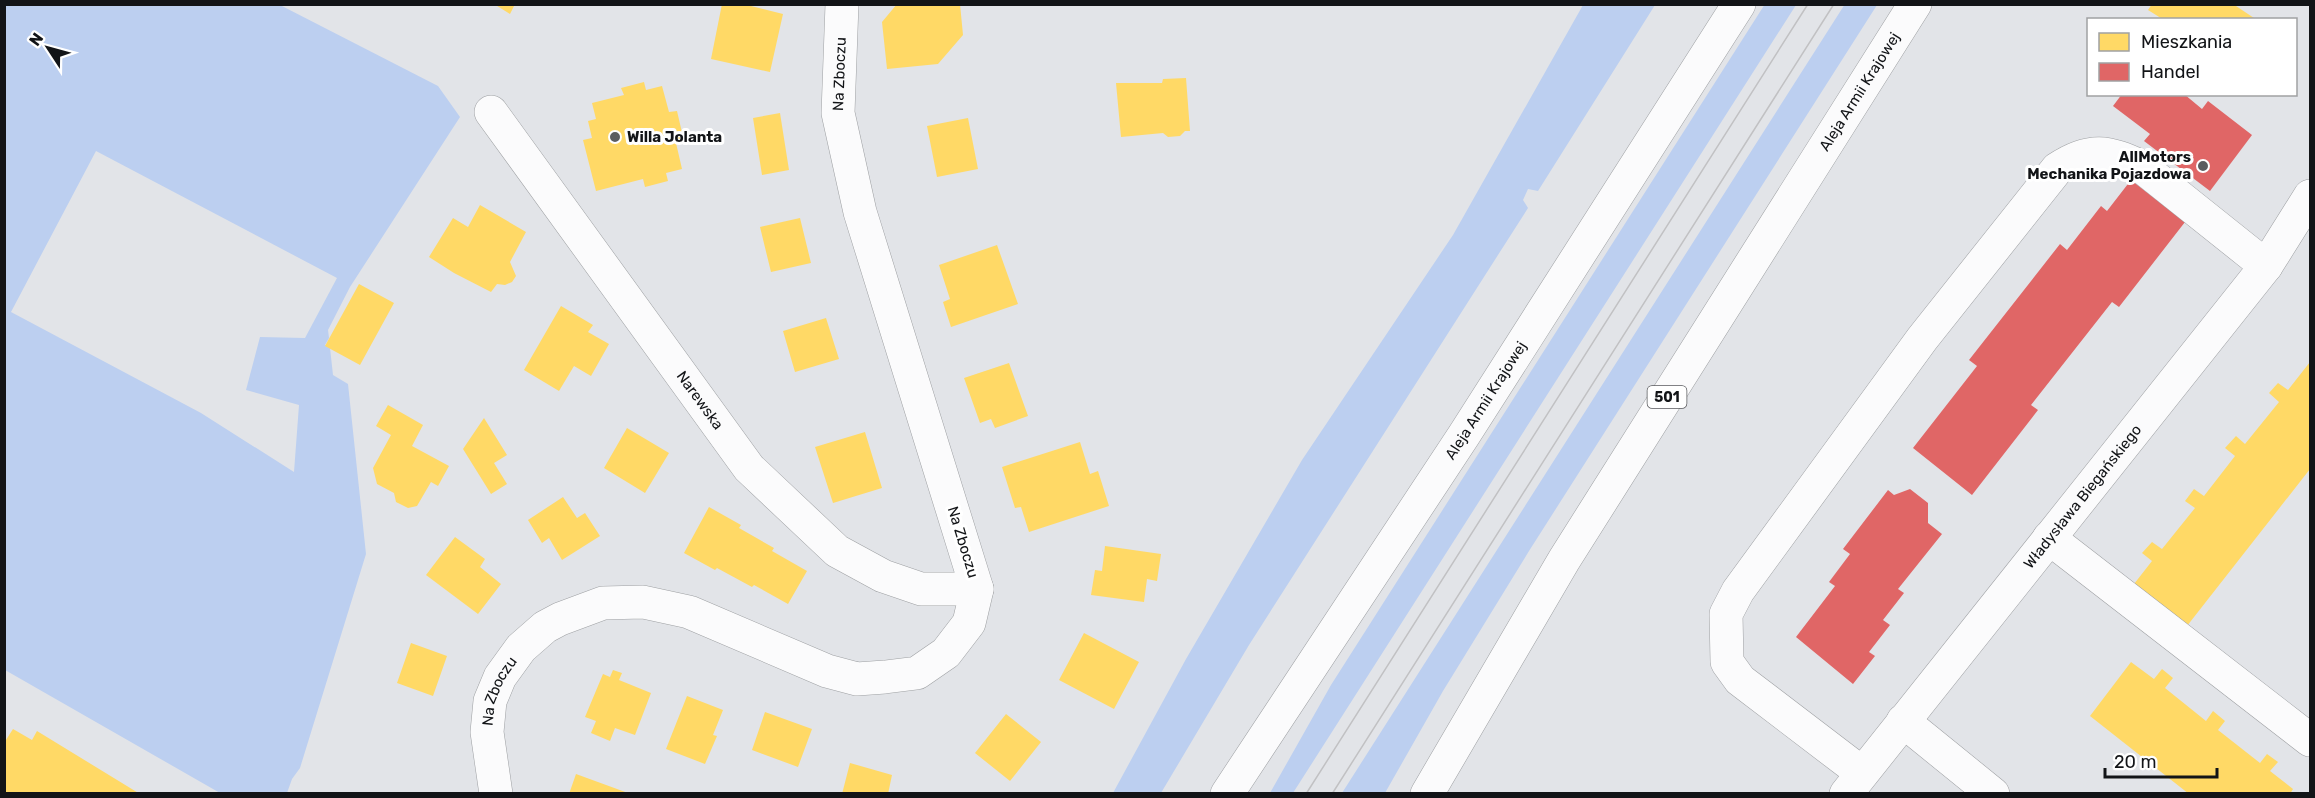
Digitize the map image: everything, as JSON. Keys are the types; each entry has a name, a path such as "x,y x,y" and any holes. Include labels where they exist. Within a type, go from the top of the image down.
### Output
{"street":[{"name":"Na Zboczu","path":"496,794 487,732 490,700 500,677 521,648 545,627 603,603 643,602 688,612 827,671 857,679 916,673 946,653 969,623 977,589 860,212 838,113 842,4"},
{"name":"Aleja Armii Krajowej","path":"1227,794 1464,435 1739,4"},
{"name":"Aleja Armii Krajowej","path":"1427,794 1571,550 1915,4"},
{"name":"Narewska","path":"491,112 757,476 837,551 883,576 921,589 977,589"},
{"path":"1854,783 1740,680 1727,663 1726,614 1738,591 1915,349 2057,169 2075,157 2095,152 2120,157 2142,168 2266,266"},
{"name":"Władysława Biegańskiego","path":"1854,783 2266,266 2310,196"},
{"path":"2049,538 2310,740"},
{"path":"1903,721 1993,794"}],"shaded area":[{"path":"1765,4 1796,5 1293,793 1270,793 1331,685"},
{"path":"1845,4 1877,5 1529,551 1443,691 1385,793 1342,793"},
{"path":"6,5 280,5 438,86 460,117 350,287 328,330 329,338 325,345 330,348 333,375 348,384 366,554 300,768 292,779 287,793 220,793 5,670 4,7","holes":["96,151 337,278 305,338 260,337 246,390 299,405 294,472 201,413 11,312"]},
{"path":"1583,5 1655,5 1538,191 1528,189 1523,200 1528,208 1249,645 1161,793 1113,793 1186,659 1302,460 1453,235"}],"building: Mieszkania":[{"path":"494,4 515,4 510,14"},
{"path":"722,4 743,4 783,14 770,72 711,59"},
{"path":"897,4 960,4 963,35 938,64 887,69 882,22"},
{"path":"2152,4 2233,4 2254,18 2161,18 2148,10"},
{"path":"1186,78 1190,131 1185,131 1180,136 1168,137 1163,133 1121,137 1116,83 1162,83 1163,79"},
{"path":"644,82 646,90 662,86 669,112 677,111 684,141 676,143 682,169 666,173 668,181 645,187 643,179 596,191 583,140 592,138 588,121 596,119 592,103 624,95 621,88"},
{"path":"780,113 789,170 762,175 753,118"},
{"path":"968,118 978,169 937,177 927,126"},
{"path":"480,205 526,232 510,262 516,276 512,282 505,285 497,284 491,292 429,257 453,218 468,227"},
{"path":"800,218 811,263 771,272 760,227"},
{"path":"997,245 1018,304 951,327 943,302 950,299 939,265"},
{"path":"359,284 394,303 360,365 325,346"},
{"path":"561,306 593,325 588,332 609,344 591,376 574,366 559,391 524,370"},
{"path":"826,318 839,359 795,372 783,331"},
{"path":"2310,362 2310,469 2187,626 2134,584 2152,561 2142,553 2152,542 2162,549 2195,508 2185,501 2194,489 2204,496 2235,456 2225,448 2236,436 2245,444 2279,402 2269,393 2278,383 2288,390"},
{"path":"1009,363 1028,416 995,428 991,419 980,423 964,378"},
{"path":"388,405 423,425 412,446 449,466 438,486 431,482 417,506 408,508 396,502 394,493 377,484 373,468 391,435 376,426"},
{"path":"484,418 507,455 494,463 507,484 491,494 463,449"},
{"path":"627,428 669,453 645,493 604,468"},
{"path":"865,432 882,488 833,503 815,447"},
{"path":"1080,442 1090,474 1098,471 1109,506 1029,532 1021,507 1015,508 1002,467"},
{"path":"563,497 577,518 585,513 600,536 562,560 549,538 542,543 528,520"},
{"path":"709,507 741,525 739,528 774,548 772,551 807,571 788,604 754,585 752,587 684,553"},
{"path":"455,537 485,559 480,567 501,584 478,614 426,575"},
{"path":"1105,546 1161,554 1157,581 1147,579 1144,602 1091,595 1095,570 1102,571"},
{"path":"1084,633 1139,662 1114,709 1059,680"},
{"path":"411,643 447,656 433,696 397,683"},
{"path":"2131,662 2154,679 2162,669 2173,678 2165,688 2206,721 2213,711 2225,721 2218,730 2260,763 2267,754 2278,762 2270,771 2293,789 2290,794 2189,794 2090,716"},
{"path":"613,670 622,673 619,680 651,693 635,735 615,728 610,741 591,733 596,721 585,717 603,674 610,677"},
{"path":"687,696 723,710 713,735 717,736 705,764 666,749"},
{"path":"765,712 812,729 798,767 752,750"},
{"path":"1006,714 1041,742 1010,781 975,753"},
{"path":"13,729 32,740 37,731 140,794 4,794 4,743"},
{"path":"850,763 892,775 888,794 842,794"},
{"path":"576,774 628,793 628,794 569,794"}],"building: Handel":[{"name":"AllMotors Mechanika Pojazdowa","path":"2120,96 2186,96 2202,109 2208,101 2252,135 2210,191 2144,141 2150,134 2113,106"},
{"path":"2131,180 2185,222 2119,307 2112,302 2031,405 2038,410 1972,495 1913,448 1977,366 1969,360 2060,244 2067,250 2101,206 2107,211"},
{"path":"1910,489 1928,503 1928,523 1942,534 1898,589 1904,593 1883,620 1890,625 1869,652 1875,656 1853,684 1796,637 1835,586 1829,582 1850,554 1843,549 1888,490 1894,495"}],"tram line":[{"path":"1306,794 1808,4"},
{"path":"1332,794 1834,4"}],"place":[{"name":"Willa Jolanta","path":"615,137"},
{"name":"AllMotors Mechanika Pojazdowa","path":"2203,166"}]}
